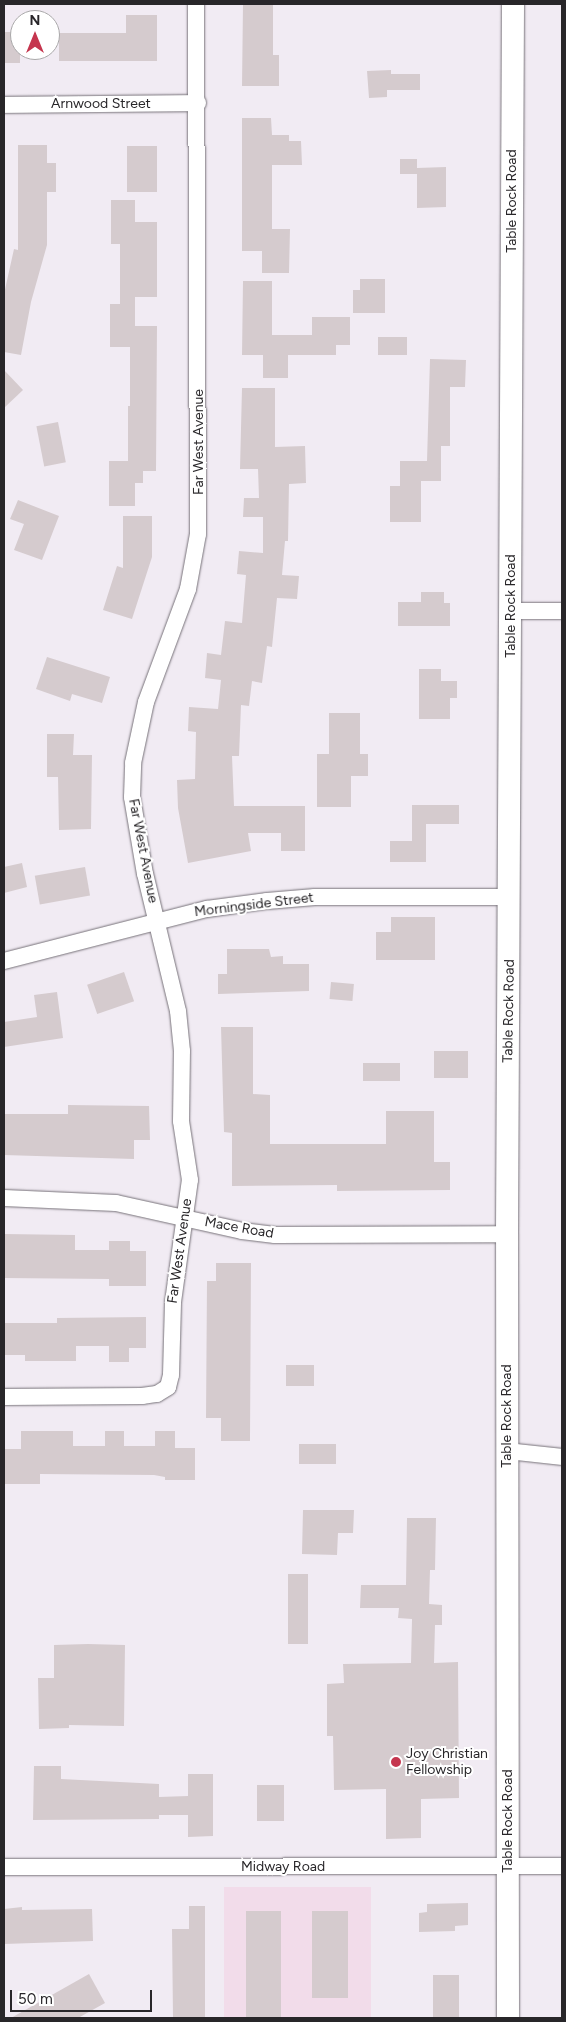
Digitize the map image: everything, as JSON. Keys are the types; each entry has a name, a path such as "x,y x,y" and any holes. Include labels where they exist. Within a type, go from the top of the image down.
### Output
{"main road":[{"name":"Table Rock Road","path":"508,2018 507,1234 511,897 513,4"}],"street":[{"name":"Far West Avenue","path":"4,1397 142,1396 156,1394 168,1387 171,1375 173,1302 190,1180 181,1121 182,1051 178,1011 158,921 145,874 132,797 133,763 146,702 188,589 198,534 198,103 196,4"},
{"name":"Arnwood Street","path":"4,105 198,103"},
{"path":"511,611 562,611"},
{"name":"Morningside Street","path":"4,961 207,909 315,897 511,897"},
{"name":"Mace Road","path":"4,1198 116,1203 242,1231 274,1235 507,1234"},
{"path":"507,1451 562,1457"},
{"name":"Midway Road","path":"4,1867 562,1866"}],"shaded area":[{"path":"224,1887 371,1887 371,2018 224,2018"}],"building":[{"path":"243,4 273,4 273,55 279,55 279,86 242,86"},
{"path":"126,15 157,15 157,61 59,61 60,33 126,33"},
{"path":"4,32 10,32 10,60 20,60 20,63 4,63"},
{"path":"391,70 391,74 420,74 420,90 387,90 387,97 369,98 367,71"},
{"path":"242,118 271,118 272,135 289,135 289,141 301,141 302,165 272,165 272,229 290,229 289,273 262,273 262,251 242,251"},
{"path":"18,145 47,145 47,163 56,163 56,192 47,192 47,245 31,302 21,355 4,352 4,294 14,249 18,250"},
{"path":"127,146 157,146 157,192 127,192"},
{"path":"400,159 417,159 417,168 446,167 446,207 417,208 417,174 400,174"},
{"path":"111,200 135,200 135,222 157,222 157,297 135,297 135,326 157,326 156,471 143,471 143,483 135,483 135,506 109,506 109,461 128,461 128,406 130,406 130,347 110,347 110,304 120,304 120,244 111,244"},
{"path":"360,279 385,279 385,313 353,313 353,290 360,290"},
{"path":"243,281 272,281 272,335 312,335 312,317 350,317 350,345 336,345 336,355 288,355 288,378 263,378 263,355 242,355"},
{"path":"378,337 407,337 407,355 378,355"},
{"path":"430,359 466,360 465,387 450,387 450,446 441,446 441,481 421,481 421,522 390,522 390,486 400,486 400,461 427,461"},
{"path":"4,370 23,390 4,408"},
{"path":"242,388 275,388 275,447 305,446 306,483 289,484 288,541 285,541 282,575 299,576 297,599 277,598 272,647 267,646 262,683 252,681 249,706 241,705 239,756 232,756 234,806 305,806 305,851 281,851 281,833 248,833 251,851 188,863 178,808 177,780 195,779 196,732 188,731 189,707 218,709 221,680 205,678 207,653 221,655 225,621 242,623 246,575 237,574 239,551 263,553 263,517 243,517 244,498 259,498 258,469 240,469"},
{"path":"58,422 66,462 44,466 36,426"},
{"path":"18,500 59,516 42,560 14,550 24,524 10,519"},
{"path":"123,516 152,516 152,557 132,619 103,610 117,566 123,568"},
{"path":"421,592 444,592 444,603 450,603 450,626 398,626 398,602 421,602"},
{"path":"47,657 110,677 102,703 72,694 70,701 36,689"},
{"path":"419,669 441,669 441,681 457,681 457,698 450,698 450,719 419,719"},
{"path":"329,713 360,713 360,754 368,754 368,776 351,776 351,807 317,807 317,754 329,754"},
{"path":"47,734 74,734 73,755 92,755 91,829 59,830 58,777 47,777"},
{"path":"412,805 459,805 459,824 426,824 426,862 390,862 390,841 412,841"},
{"path":"22,863 27,887 4,893 4,867"},
{"path":"85,867 90,896 40,904 35,876"},
{"path":"391,917 435,917 435,960 376,960 376,932 391,932"},
{"path":"227,949 269,949 271,957 283,956 283,964 309,964 309,991 218,994 218,974 227,974"},
{"path":"124,972 134,1001 97,1014 87,985"},
{"path":"331,982 354,984 352,1001 330,999"},
{"path":"57,992 63,1038 4,1047 4,1022 37,1017 34,995"},
{"path":"221,1027 253,1027 253,1094 270,1095 270,1144 386,1144 386,1111 434,1111 434,1162 450,1162 450,1190 337,1191 337,1185 232,1186 232,1133 224,1132"},
{"path":"434,1051 468,1051 468,1078 434,1078"},
{"path":"363,1063 400,1063 400,1081 363,1081"},
{"path":"68,1105 149,1106 150,1140 134,1140 134,1159 4,1155 4,1114 68,1114"},
{"path":"4,1234 75,1235 75,1250 109,1250 109,1241 130,1241 130,1251 146,1251 146,1286 109,1286 109,1279 4,1278"},
{"path":"216,1263 251,1263 250,1441 221,1441 221,1418 206,1418 207,1281 216,1281"},
{"path":"146,1317 146,1348 129,1348 129,1362 109,1362 109,1346 76,1346 76,1361 25,1361 25,1355 4,1355 4,1323 57,1323 57,1318"},
{"path":"286,1365 314,1365 314,1386 286,1386"},
{"path":"21,1431 73,1431 73,1446 105,1446 105,1431 124,1431 124,1446 155,1446 155,1431 175,1431 175,1448 195,1448 195,1480 165,1480 165,1477 154,1475 40,1474 40,1484 4,1484 4,1449 21,1449"},
{"path":"299,1444 336,1444 336,1464 299,1464"},
{"path":"303,1510 354,1510 353,1533 338,1533 337,1555 302,1554"},
{"name":"Joy Christian Fellowship","path":"407,1518 436,1518 435,1570 430,1570 429,1604 442,1605 442,1625 435,1625 434,1663 458,1662 459,1798 421,1799 421,1838 386,1839 386,1789 334,1790 333,1736 327,1736 327,1684 344,1683 343,1664 411,1663 412,1619 398,1618 399,1608 360,1608 361,1585 406,1585"},
{"path":"288,1574 308,1574 308,1644 288,1644"},
{"path":"54,1645 125,1645 124,1726 69,1725 69,1728 39,1729 38,1678 54,1678"},
{"path":"34,1766 61,1766 61,1779 159,1784 159,1797 188,1796 188,1774 213,1774 213,1836 188,1837 188,1815 159,1815 159,1819 33,1820"},
{"path":"257,1785 284,1785 284,1821 257,1821"},
{"path":"468,1903 468,1925 455,1926 455,1931 419,1932 419,1913 427,1912 427,1904"},
{"path":"189,1906 205,1906 205,2018 173,2018 172,1929 189,1929"},
{"path":"22,1907 22,1910 92,1909 93,1941 4,1944 4,1909"},
{"path":"246,1911 281,1911 281,2018 246,2018"},
{"path":"312,1911 348,1911 348,1998 312,1998"},
{"path":"89,1974 105,2003 78,2018 11,2018"},
{"path":"433,1975 459,1975 459,2018 433,2018"}],"place":[{"name":"Joy Christian Fellowship","path":"396,1762"}]}
